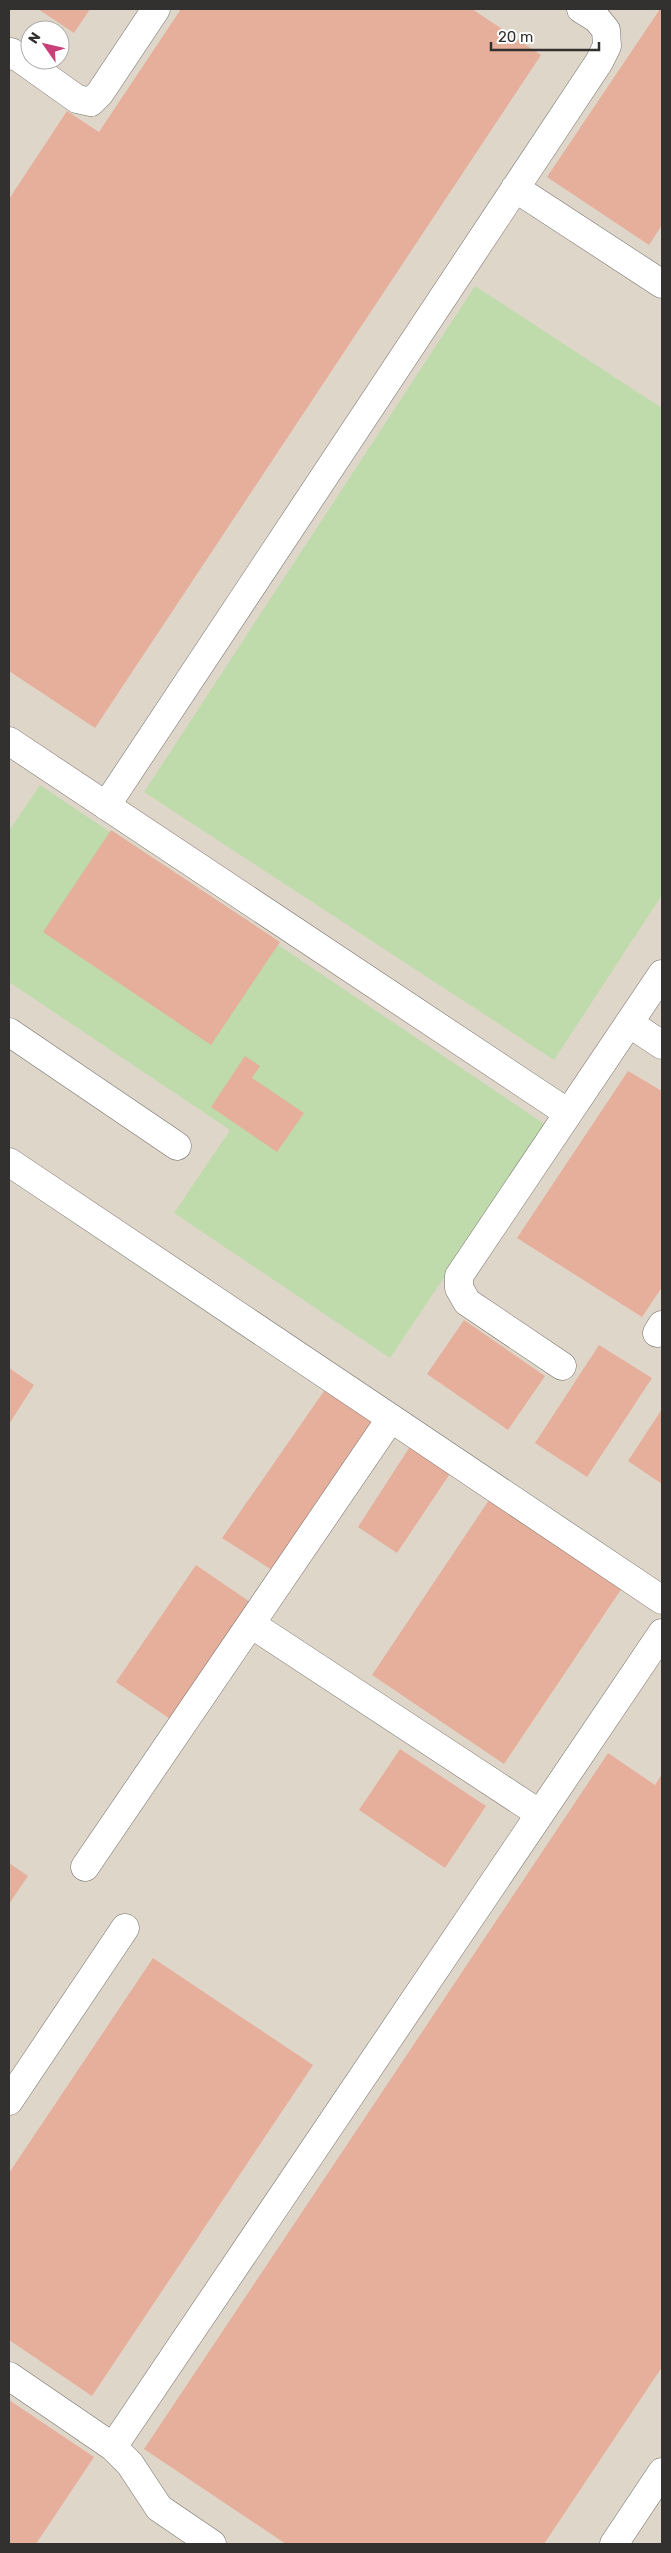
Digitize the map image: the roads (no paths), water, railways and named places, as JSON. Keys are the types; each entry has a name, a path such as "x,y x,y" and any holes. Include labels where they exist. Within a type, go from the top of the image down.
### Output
{"lane":[{"path":"9,56 11,52 77,99 91,102 100,93 156,9"},
{"path":"106,806 598,62 607,46 606,30 597,19 581,9"},
{"path":"515,188 662,284"},
{"path":"9,742 568,1113"},
{"path":"562,1366 467,1302 459,1288 459,1276 662,974"},
{"path":"629,1023 662,1045"},
{"path":"9,1032 177,1146"},
{"path":"9,1162 662,1600"},
{"path":"85,1867 391,1418"},
{"path":"251,1624 540,1814"},
{"path":"113,2447 662,1633"},
{"path":"9,2101 125,1928"},
{"path":"9,2376 113,2447 130,2464 159,2508 212,2544"},
{"path":"614,2544 662,2472"}]}
